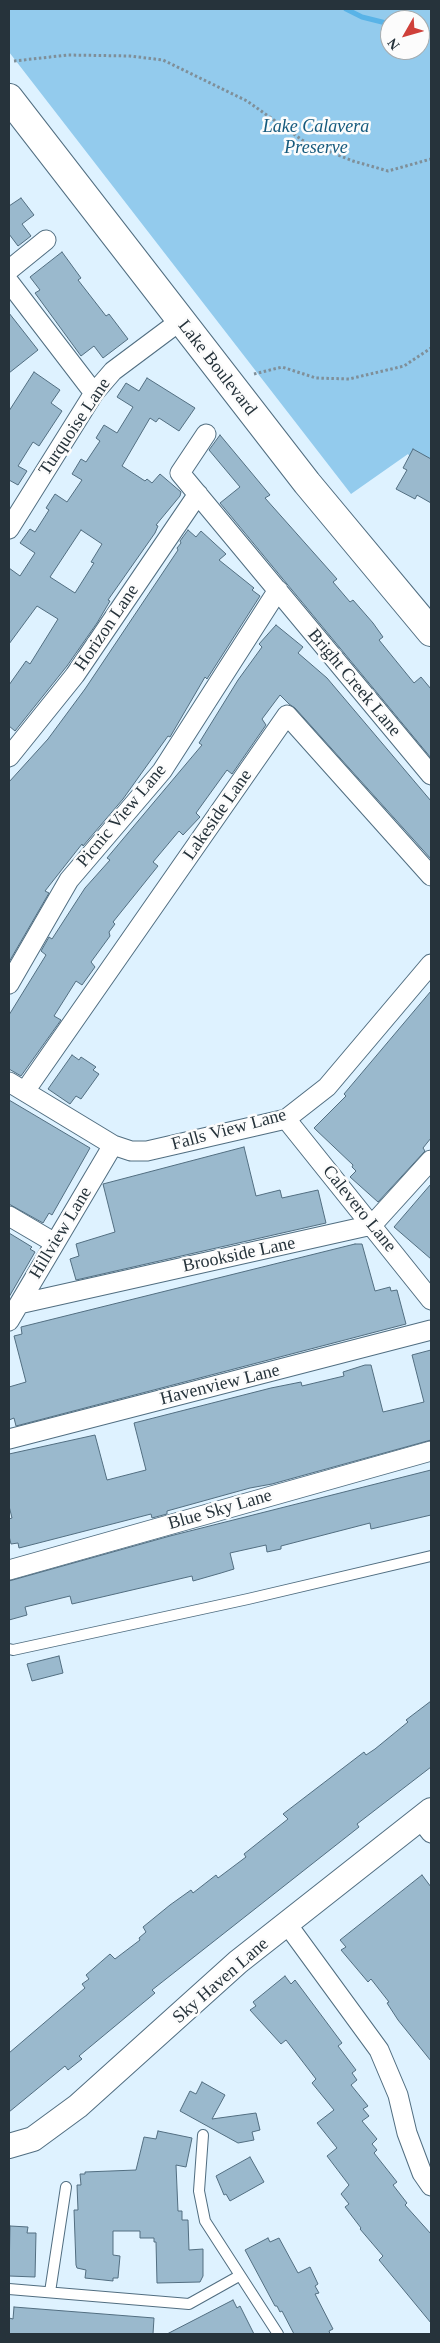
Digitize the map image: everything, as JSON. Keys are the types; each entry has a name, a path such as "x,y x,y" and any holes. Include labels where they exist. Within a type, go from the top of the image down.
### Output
{"main road":[{"name":"Lake Boulevard","path":"13,113 307,483 431,632"}],"street":[{"path":"9,270 46,240"},
{"path":"9,282 94,393"},
{"name":"Turquoise Lane","path":"9,528 94,393 113,371 180,321"},
{"name":"Bright Creek Lane","path":"206,434 180,473 431,775"},
{"name":"Horizon Lane","path":"9,757 76,675 198,494"},
{"name":"Picnic View Lane","path":"9,984 69,880 162,771 278,590"},
{"name":"Lakeside Lane","path":"17,1087 287,715 431,876"},
{"name":"Falls View Lane","path":"17,1087 113,1145 130,1151 147,1151 286,1119 327,1087 431,964"},
{"name":"Calevero Lane","path":"286,1119 431,1300"},
{"name":"Hillview Lane","path":"9,1321 113,1145"},
{"path":"372,1225 431,1160"},
{"path":"9,1216 55,1243"},
{"name":"Brookside Lane","path":"19,1304 372,1225"},
{"name":"Havenview Lane","path":"9,1439 431,1330"},
{"name":"Blue Sky Lane","path":"9,1570 431,1451"},
{"name":"Sky Haven Lane","path":"9,2146 33,2139 78,2106 238,1962 427,1821"},
{"path":"287,1924 379,2050 398,2095 408,2134 422,2173 431,2186"}],"lane":[{"path":"9,1649 13,1650 248,1599 431,1556"},
{"path":"203,2135 199,2191 205,2221 278,2334"},
{"path":"50,2292 66,2187"},
{"path":"9,2289 189,2304 239,2276"}],"path":[{"path":"14,61 68,55 130,56 163,60 246,101 305,142 353,161 388,171 431,159"},
{"path":"254,374 282,367 316,378 349,379 404,366 431,348"}],"green space":[{"name":"Lake Calavera Preserve","path":"9,9 431,9 431,486 408,454 351,494 9,52"}],"building":[{"path":"21,198 34,215 22,224 31,236 18,246 9,234 9,206"},
{"path":"62,252 81,278 78,280 106,316 109,314 128,339 103,358 94,346 81,356 35,293 40,290 30,277"},
{"path":"9,313 38,350 9,373"},
{"path":"34,372 60,390 51,403 62,411 39,446 33,442 18,466 27,471 18,485 9,480 9,411"},
{"path":"147,378 195,408 179,431 159,418 156,422 150,418 122,466 145,481 147,479 152,483 160,474 181,492 180,496 156,525 158,526 155,533 108,600 110,601 97,623 67,666 15,731 9,726 9,685 26,661 30,664 58,619 37,606 9,644 9,568 20,576 35,553 20,543 30,529 35,532 49,510 46,508 55,494 67,502 82,480 72,474 81,459 86,462 100,441 96,438 104,425 117,433 133,407 117,397 126,383 139,391","holes":["81,530 102,544 91,562 94,563 75,593 50,577"]},
{"path":"220,435 270,495 265,498 337,579 333,582 350,602 353,600 373,623 383,637 379,640 414,683 421,677 431,689 431,758 220,503 240,487 209,450"},
{"path":"413,449 431,459 431,503 417,495 415,499 396,489 407,470 403,468"},
{"path":"188,530 196,537 201,531 226,554 219,560 254,588 252,590 260,596 207,679 205,677 170,737 168,736 123,799 83,846 82,844 45,891 49,893 9,962 9,782 48,739 85,689 178,550 180,541"},
{"path":"276,625 303,647 298,653 327,678 431,801 431,859 295,708 280,695 262,719 266,725 232,774 227,770 196,813 200,817 183,835 179,831 153,862 158,866 113,922 115,924 109,932 110,936 91,962 95,967 82,985 76,981 54,1016 61,1020 21,1076 9,1069 9,1015 46,955 41,951 49,937 52,939 85,888 110,860 107,858 202,745 199,743 238,680 262,647 259,644"},
{"path":"431,991 431,1138 423,1148 425,1151 378,1202 350,1177 356,1171 352,1167 353,1165 314,1128 346,1096 344,1094"},
{"path":"72,1055 79,1060 81,1057 96,1067 93,1070 99,1074 81,1099 76,1096 70,1104 48,1089"},
{"path":"9,1100 90,1148 52,1215 49,1213 43,1223 9,1204"},
{"path":"244,1147 256,1196 280,1190 282,1198 318,1190 326,1223 76,1280 70,1259 79,1256 76,1244 115,1232 103,1184"},
{"path":"431,1184 431,1259 394,1227"},
{"path":"9,1233 32,1247 30,1249 35,1252 9,1297"},
{"path":"355,1244 362,1244 375,1291 390,1287 391,1291 397,1290 406,1324 16,1426 14,1418 9,1420 9,1387 26,1382 14,1336 22,1334 21,1327"},
{"path":"431,1350 431,1440 167,1511 167,1514 152,1518 151,1514 19,1548 18,1543 11,1544 9,1536 9,1519 12,1518 9,1506 9,1454 95,1435 107,1480 146,1470 134,1423 271,1388 301,1382 302,1386 344,1376 343,1372 365,1365 371,1365 383,1412 400,1408 424,1402 412,1355"},
{"path":"431,1470 431,1515 371,1529 370,1523 281,1546 281,1549 267,1552 266,1545 230,1553 234,1569 221,1573 193,1581 192,1576 72,1604 70,1596 25,1607 27,1615 9,1620 9,1581 170,1536"},
{"path":"59,1656 63,1673 32,1681 27,1664"},
{"path":"431,1701 431,1767 357,1824 359,1827 152,1990 155,1993 79,2056 82,2059 68,2070 65,2066 9,2112 9,2053 85,1988 82,1984 89,1979 86,1975 110,1954 115,1959 140,1940 139,1938 146,1932 143,1927 170,1905 191,1890 193,1893 216,1875 218,1878 246,1857 244,1854 288,1819 283,1814 364,1752 366,1755 375,1749 408,1722 406,1720"},
{"path":"422,1875 431,1887 431,2061 398,2020 387,2003 389,2002 371,1979 368,1982 341,1950 346,1947 340,1940"},
{"path":"285,1976 291,1984 295,1980 342,2043 338,2046 356,2070 352,2073 357,2080 351,2085 368,2106 363,2109 369,2116 362,2121 377,2139 372,2144 377,2150 374,2153 397,2182 393,2185 407,2203 405,2205 431,2234 431,2323 379,2260 383,2256 360,2229 345,2207 349,2204 341,2194 349,2185 327,2156 337,2148 317,2123 334,2110 312,2083 316,2079 286,2040 281,2044 250,2010 256,2006 253,2002"},
{"path":"202,2082 225,2095 212,2119 256,2113 260,2130 252,2132 254,2140 238,2143 180,2111 190,2091 196,2094"},
{"path":"158,2131 192,2138 186,2167 176,2165 178,2211 182,2211 182,2220 188,2220 189,2250 203,2249 203,2276 200,2282 157,2283 156,2242 154,2242 154,2238 140,2238 140,2231 113,2231 113,2255 120,2256 118,2278 113,2278 113,2281 85,2278 86,2270 77,2268 76,2265 74,2210 78,2210 77,2185 81,2185 80,2174 85,2174 85,2172 136,2170 144,2137 156,2139"},
{"path":"250,2157 264,2182 230,2201 226,2194 224,2195 216,2176"},
{"path":"10,2226 28,2227 27,2233 36,2233 35,2277 9,2276"},
{"path":"268,2238 270,2242 279,2238 298,2273 310,2267 318,2284 315,2286 319,2293 315,2294 333,2329 329,2331 330,2334 294,2334 282,2311 280,2312 277,2306 275,2306 245,2250"},
{"path":"233,2300 237,2308 240,2306 254,2334 167,2334"},
{"path":"14,2307 154,2318 153,2334 9,2334 9,2318 13,2319"}],"waterway":[{"path":"346,9 362,17 380,22"}]}
